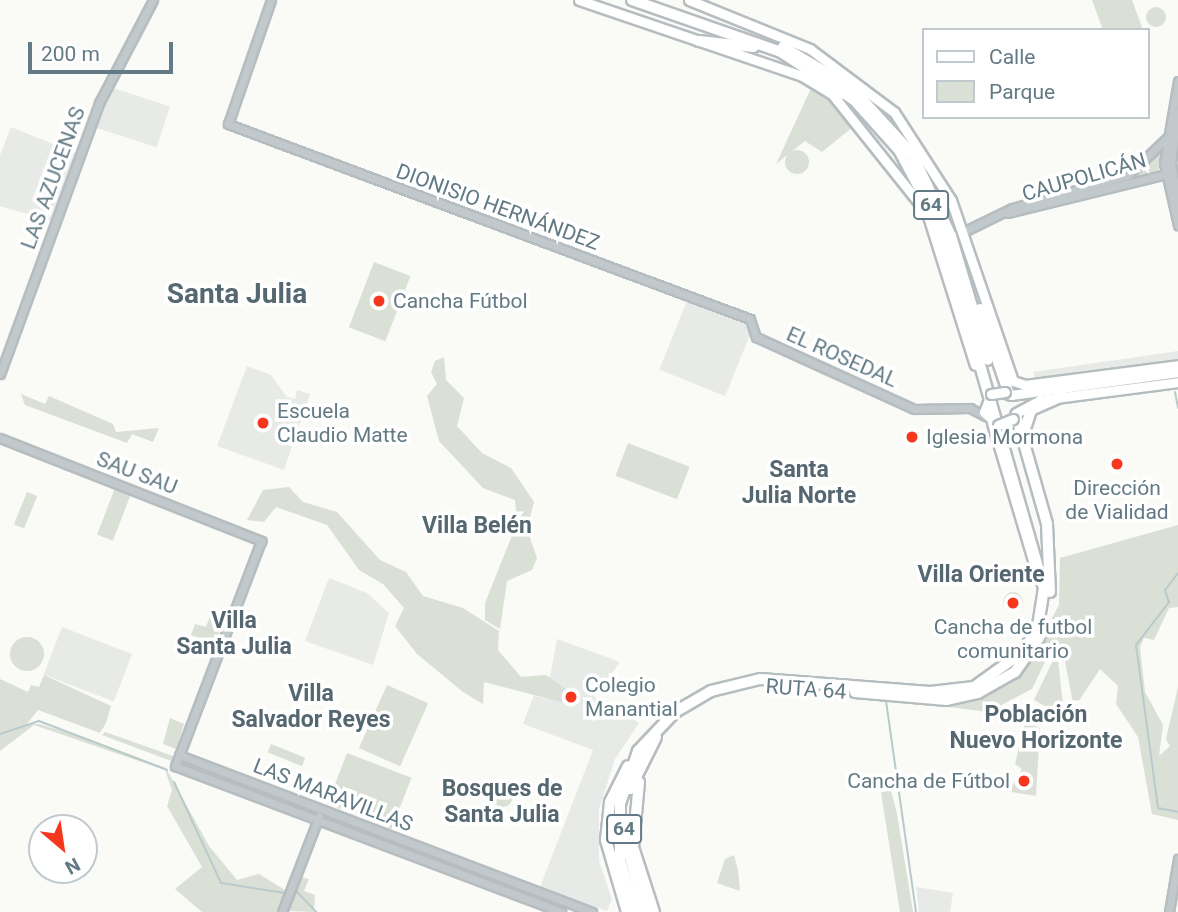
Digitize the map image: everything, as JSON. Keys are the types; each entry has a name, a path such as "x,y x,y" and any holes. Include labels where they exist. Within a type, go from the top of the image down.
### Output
{"highway":[{"name":"64","path":"632,0 774,50 794,60 876,122 934,211 1039,552 1041,617"},
{"name":"64","path":"649,0 785,48 850,87 913,155 955,247 1045,553 1050,592"},
{"path":"699,41 774,50"},
{"path":"794,60 837,98"},
{"path":"924,159 951,236"},
{"path":"955,247 1008,394"},
{"path":"1025,450 1027,414 1062,396"},
{"path":"1015,416 1047,524 1050,592"},
{"path":"992,421 1037,572 1041,617"},
{"name":"RUTA 64","path":"645,912 624,833 630,791 649,748 691,708 747,687 947,700 986,690 1021,666 1040,635 1050,592"},
{"name":"RUTA 64","path":"624,909 608,858 607,821 617,784 638,751 684,706 740,682 948,692 986,682 1019,657 1041,617"},
{"path":"649,748 631,828 654,912"},
{"name":"64","path":"636,912 622,871 618,826 638,751"}],"main road":[{"path":"579,0 808,78 837,98 927,213 992,421 1015,416 1032,402 1178,382"},
{"path":"689,0 778,33 836,64 894,112 924,159 963,232 1010,378 1025,385 1178,365"},
{"path":"987,399 1178,372"},
{"path":"1008,394 1015,416"}],"street":[{"name":"LAS AZUCENAS","path":"0,374 99,103 153,0"},
{"name":"DIONISIO HERNÁNDEZ","path":"271,0 228,124 755,323 756,337"},
{"path":"1178,80 1167,138 1167,173 1178,225"},
{"path":"1178,112 1167,173 1178,202"},
{"name":"CAUPOLICÁN","path":"963,232 1007,213 1128,175 1167,138"},
{"name":"CAUPOLICÁN","path":"1007,213 1167,173"},
{"name":"EL ROSEDAL","path":"756,337 914,409 970,408"},
{"path":"970,408 987,399"},
{"path":"970,408 992,421"},
{"name":"SAU SAU","path":"0,438 261,541 179,755"},
{"name":"LAS MARAVILLAS","path":"561,912 175,766 179,755 578,910 592,912"},
{"path":"282,912 321,809"},
{"path":"1169,912 1178,859"}],"shaded area":[{"path":"110,87 170,106 157,147 97,128"},
{"path":"11,127 78,154 54,222 0,206 0,155"},
{"path":"687,301 753,328 725,396 659,370"},
{"path":"1178,351 1178,363 1036,380 1033,372"},
{"name":"Escuela Claudio Matte","path":"247,366 271,375 287,397 295,399 297,390 310,394 284,470 217,446"},
{"path":"329,578 367,593 389,613 373,665 305,641"},
{"path":"62,627 132,654 114,701 44,675"},
{"path":"557,639 620,662 594,696 639,723 615,759 599,809 599,861 612,899 607,911 540,887 593,750 523,724 534,695 546,699"},
{"path":"916,887 953,893 950,912 919,912"}],"green space":[{"path":"1092,0 1132,0 1142,28 1102,28"},
{"path":"1152,7 1160,7 1166,17 1160,27 1152,27 1146,21 1146,13"},
{"path":"813,84 854,126 822,152 805,141 776,164"},
{"path":"1163,147 1159,171 1118,183 1138,172"},
{"path":"797,150 805,154 809,162 805,170 797,174 789,170 785,162 789,154"},
{"name":"Cancha Fútbol","path":"374,262 410,276 385,341 349,327"},
{"path":"444,357 446,380 464,398 457,426 482,453 511,468 534,502 527,529 537,558 532,570 507,581 500,629 485,620 485,603 517,523 515,500 483,488 439,441 427,396 437,384 431,372 435,361"},
{"path":"21,394 45,404 49,396 113,424 116,432 159,428 153,442 132,434 127,443 25,405"},
{"path":"628,443 690,467 677,499 615,476"},
{"path":"289,487 303,502 337,512 380,560 406,572 423,596 463,608 499,631 498,650 521,677 546,675 570,692 569,699 561,702 484,682 483,704 463,692 417,654 395,626 404,608 383,584 359,570 327,525 276,507 264,522 247,520 263,490"},
{"path":"115,488 131,494 113,541 97,535"},
{"path":"27,492 37,496 24,529 14,524"},
{"path":"1178,525 1178,607 1169,608 1154,640 1144,638 1140,647 1145,692 1163,725 1159,756 1170,746 1166,739 1178,687 1178,820 1152,814 1138,737 1116,704 1118,686 1100,669 1074,708 1063,651 1055,641 1032,689 988,712 949,707 984,694 1026,666 1059,605 1060,558"},
{"name":"Cancha de futbol comunitario","path":"1013,592 1020,595 1023,602 1020,609 1013,612 1006,609 1003,602 1006,595"},
{"path":"213,608 226,614 215,644 191,635 195,624 206,627"},
{"path":"27,637 39,642 44,654 39,666 27,671 15,666 10,654 15,642"},
{"path":"1057,652 1060,678 1064,716 1034,700"},
{"path":"44,675 111,706 106,723 100,733 38,710 27,724 39,724 83,737 166,768 209,846 237,880 259,874 293,895 300,877 309,879 304,891 315,895 314,912 288,911 292,899 285,895 279,912 202,912 175,889 202,867 167,806 172,790 165,770 34,725 0,751 0,679 28,692 31,685 39,687"},
{"path":"387,685 428,703 400,766 359,748"},
{"path":"170,718 184,724 176,749 163,744"},
{"path":"1025,722 1040,728 1036,796 999,790 1011,788 1022,769 1015,764"},
{"path":"105,732 176,757 174,762 102,735"},
{"path":"271,744 305,758 302,766 268,752"},
{"path":"347,753 411,778 392,829 327,804"},
{"path":"181,759 318,812 316,816 179,764"},
{"path":"502,785 510,788 513,796 510,804 502,807 494,804 491,796 494,788"},
{"path":"890,787 913,912 900,912 881,793"},
{"path":"326,814 460,866 458,871 324,820"},
{"path":"734,855 740,891 717,883 725,859"}],"waterway":[{"path":"1175,392 1178,408"},
{"path":"1178,573 1165,590 1169,602 1136,645 1158,808 1178,812"},
{"path":"886,701 916,912"},
{"path":"0,734 39,721 167,770"},
{"path":"174,782 221,883 285,893"},
{"path":"296,891 316,912"}],"place":[{"name":"Cancha Fútbol","path":"379,301"},
{"name":"Escuela Claudio Matte","path":"263,423"},
{"name":"Iglesia Mormona","path":"912,437"},
{"name":"Dirección de Vialidad","path":"1117,464"},
{"name":"Cancha de futbol comunitario","path":"1013,603"},
{"name":"Colegio Manantial","path":"571,697"},
{"name":"Cancha de Fútbol","path":"1024,781"}],"district":[{"name":"Santa Julia","path":"237,294"},
{"name":"Santa Julia Norte","path":"799,483"},
{"name":"Villa Belén","path":"477,526"},
{"name":"Villa Oriente","path":"981,575"},
{"name":"Villa Santa Julia","path":"234,634"},
{"name":"Villa Salvador Reyes","path":"311,707"},
{"name":"Población Nuevo Horizonte","path":"1036,728"},
{"name":"Bosques de Santa Julia","path":"502,802"}]}
